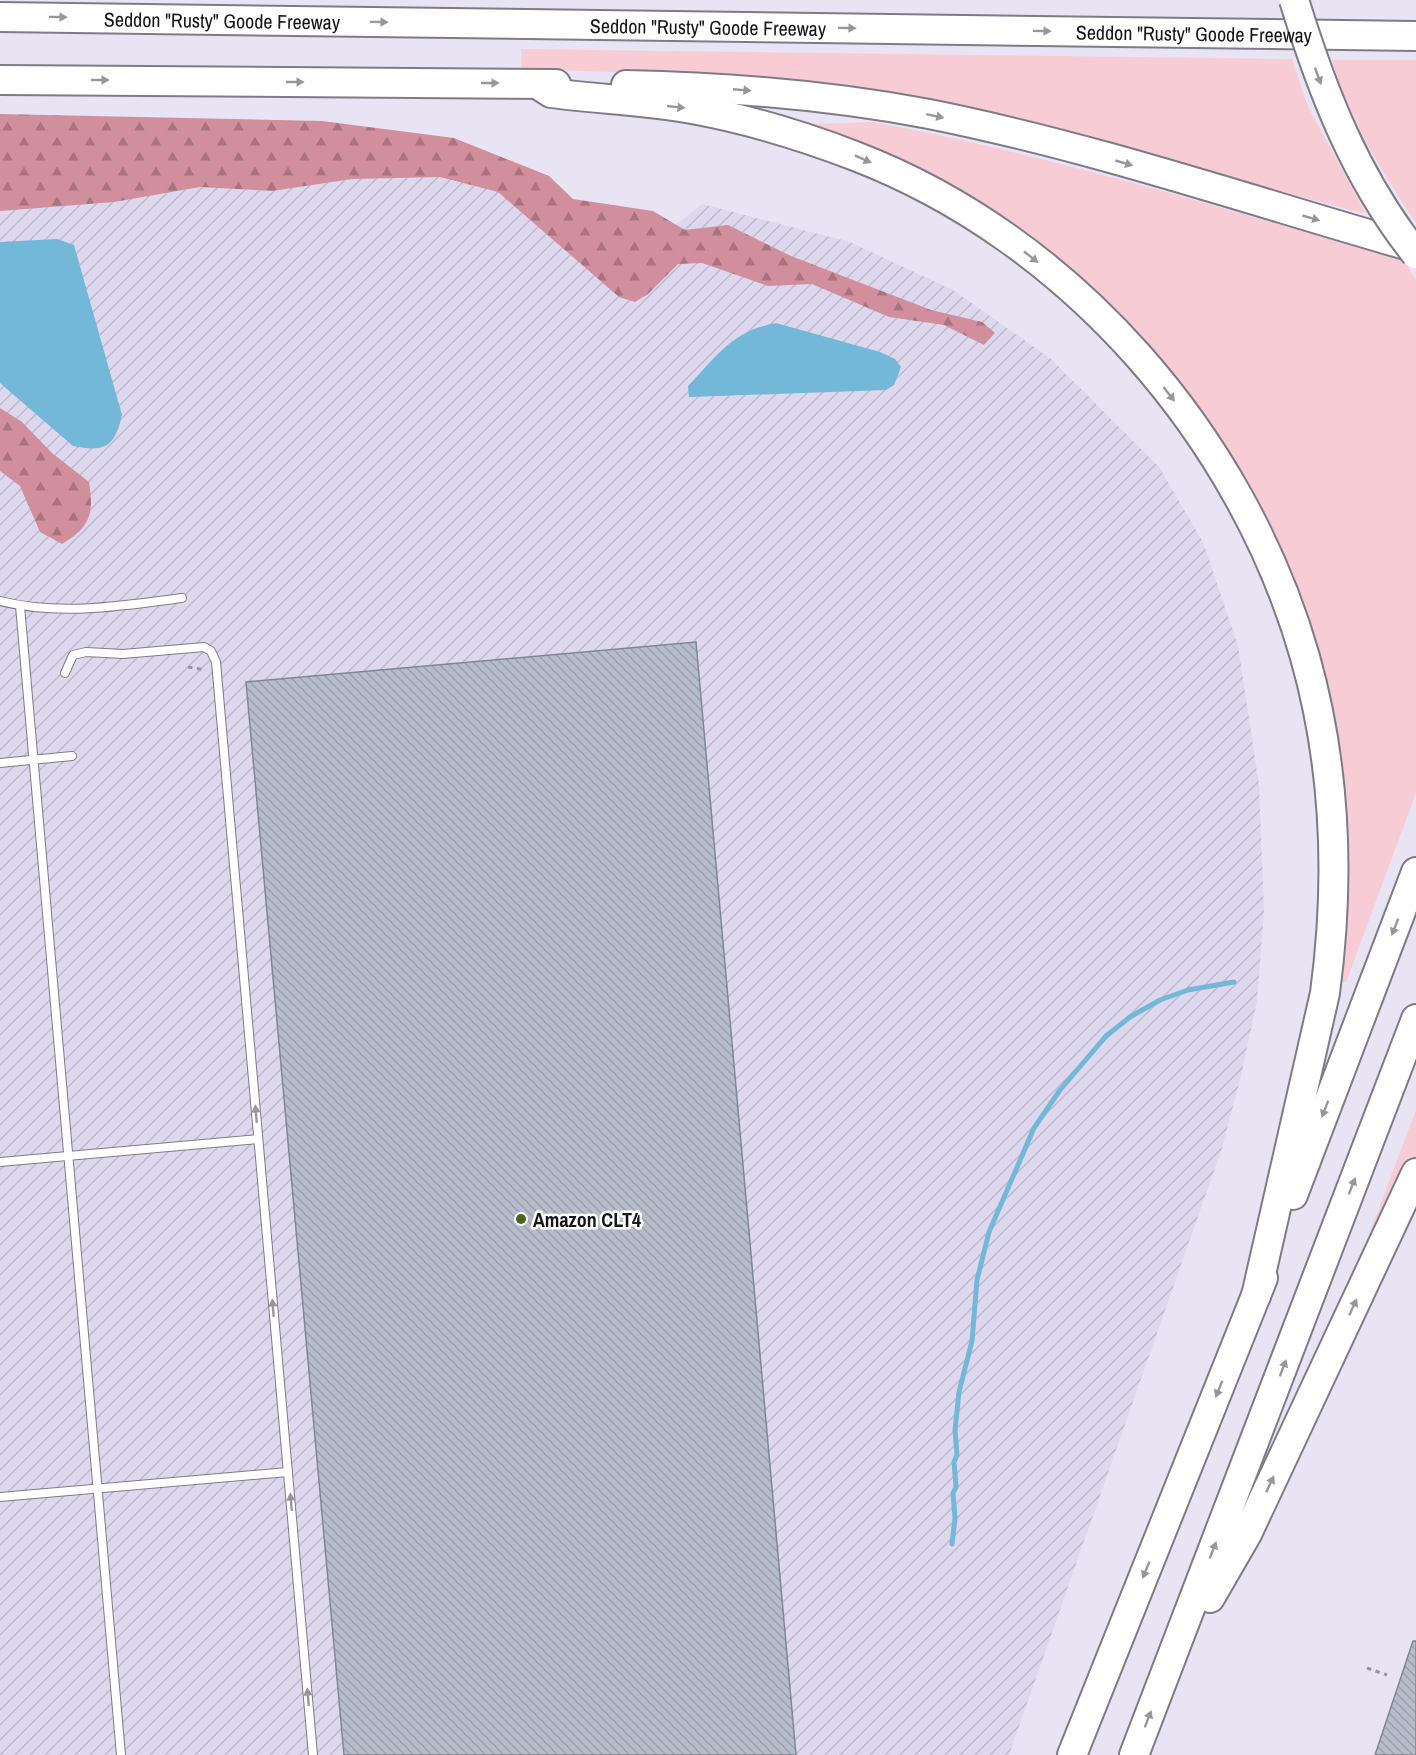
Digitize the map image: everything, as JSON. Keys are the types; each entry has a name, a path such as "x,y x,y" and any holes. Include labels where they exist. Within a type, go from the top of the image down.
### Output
{"highway":[{"path":"1294,0 1324,94 1351,152 1380,204 1416,254"},
{"name":"Seddon \"Rusty\" Goode Freeway","path":"0,17 1416,36"},
{"path":"0,80 537,84 732,89 824,98 929,114 1065,146 1416,248"},
{"path":"537,84 551,93 691,109 742,120 858,157 961,209 1006,237 1089,304 1161,383 1216,459 1268,555 1305,659 1328,769 1333,827 1332,933 1325,993 1256,1296"},
{"path":"1072,1755 1256,1296 1416,872"},
{"path":"1134,1755 1416,1019"},
{"path":"1162,1683 1247,1533 1416,1173"}],"lane":[{"path":"0,601 20,606 78,609 182,598"},
{"path":"20,606 121,1755"},
{"path":"65,673 73,656 86,652 123,654 204,647 212,651 216,662 313,1755"},
{"path":"0,763 72,756"},
{"path":"0,1162 258,1139"},
{"path":"0,1497 288,1472"}],"path":[{"path":"1367,1668 1387,1675"}],"shaded area":[{"path":"521,49 1292,59 1308,107 1366,214 1020,122 700,75 522,69"},
{"path":"1332,60 1416,60 1416,223 1379,165 1357,124"},
{"path":"873,122 940,135 1073,167 1404,260 1416,280 1416,793 1346,982 1335,982 1344,796 1331,704 1308,626 1134,335 818,135 816,124"},
{"path":"0,158 500,171 622,268 702,204 850,242 953,290 1051,359 1159,467 1203,542 1238,646 1259,785 1264,910 1257,1001 1240,1080 1221,1151 1009,1755 0,1755"},
{"path":"1416,1110 1416,1158 1373,1248 1365,1245"}],"green space":[{"path":"0,114 322,121 454,138 549,176 573,199 653,211 685,230 728,225 791,256 931,310 982,322 995,333 984,345 944,325 889,317 812,284 768,286 702,263 678,264 648,294 635,302 619,297 498,192 440,177 352,179 272,191 200,187 114,202 0,211"},
{"path":"0,408 22,422 52,453 89,482 91,502 85,525 62,544 40,532 20,486 0,471"}],"water":[{"path":"57,239 74,245 122,415 116,434 107,445 101,447 73,446 0,383 0,242"},
{"path":"776,323 880,352 895,359 901,367 894,385 886,390 689,397 688,386 726,346 748,332"}],"building":[{"name":"Amazon CLT4","path":"696,642 796,1755 344,1755 246,682"},
{"path":"1413,1641 1416,1641 1416,1755 1375,1755"}],"waterway":[{"path":"952,1544 955,1518 953,1493 956,1487 954,1462 957,1455 955,1430 959,1392 972,1341 977,1280 989,1232 1034,1128 1060,1090 1106,1036 1130,1017 1160,1000 1188,990 1234,982"}],"place":[{"name":"Amazon CLT4","path":"521,1219"}]}
